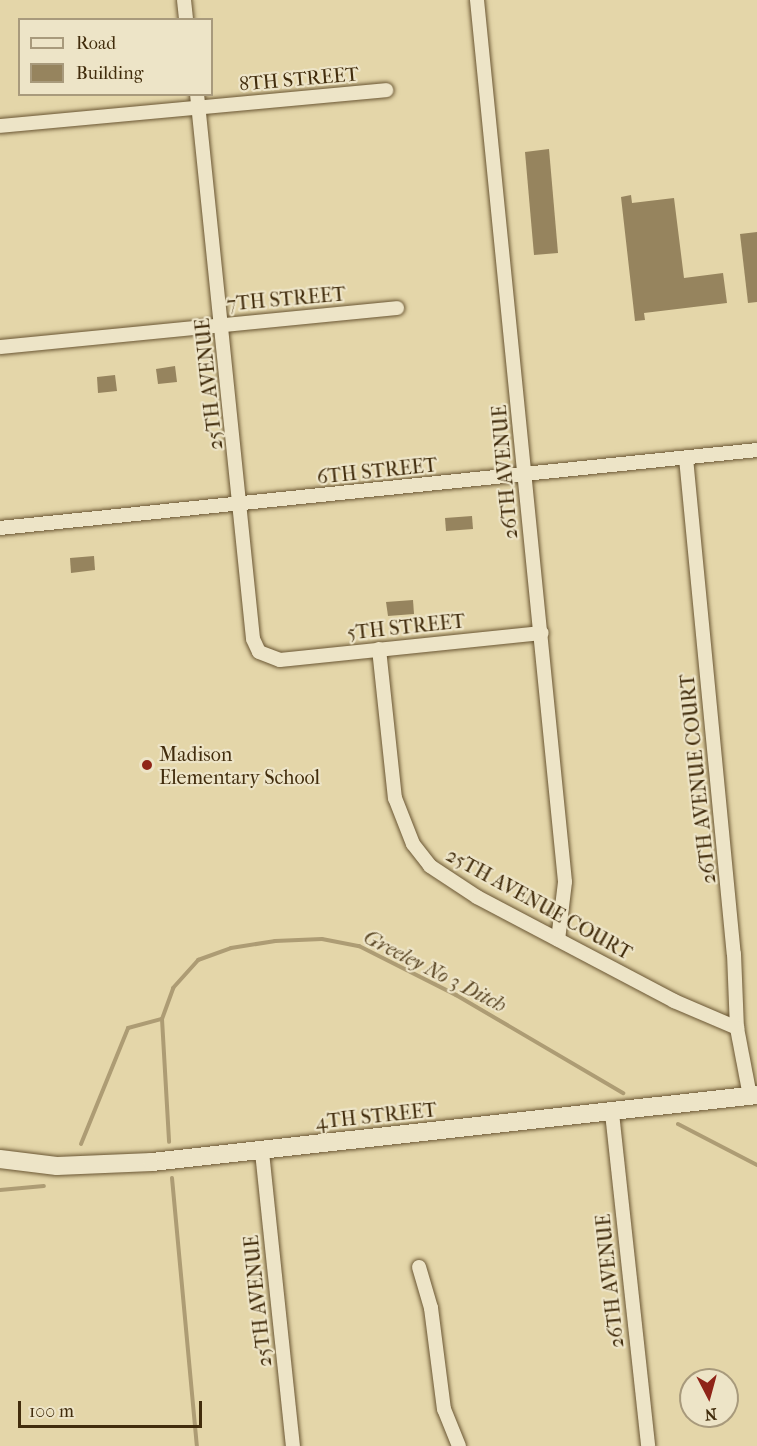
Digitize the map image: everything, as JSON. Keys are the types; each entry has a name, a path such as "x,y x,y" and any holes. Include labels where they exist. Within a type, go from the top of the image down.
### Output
{"main road":[{"name":"4TH STREET","path":"0,1159 40,1165 80,1165 262,1152 754,1096"}],"street":[{"path":"184,0 186,18"},
{"name":"26TH AVENUE","path":"477,0 524,476 542,633 565,882 558,940"},
{"name":"8TH STREET","path":"0,126 198,101 386,90"},
{"name":"25TH AVENUE","path":"198,101 253,639 259,652 275,659"},
{"name":"7TH STREET","path":"0,347 397,309"},
{"name":"6TH STREET","path":"0,528 524,476 757,450"},
{"name":"26TH AVENUE COURT","path":"686,458 733,942 737,1028 754,1096"},
{"name":"5TH STREET","path":"275,659 542,633"},
{"name":"25TH AVENUE COURT","path":"379,649 395,798 412,844 450,881 558,940 737,1028"},
{"name":"26TH AVENUE","path":"612,1113 648,1446"},
{"name":"25TH AVENUE","path":"262,1152 293,1446"},
{"path":"419,1267 431,1308 444,1409 459,1446"}],"building":[{"path":"549,149 558,253 534,255 525,152"},
{"path":"631,195 632,203 674,198 684,278 723,273 727,303 644,313 645,320 635,321 621,197"},
{"path":"757,232 757,302 748,303 740,234"},
{"path":"175,366 177,382 158,384 156,369"},
{"path":"115,375 117,391 98,393 97,377"},
{"path":"472,516 473,529 446,531 445,518"},
{"path":"94,556 95,570 71,573 70,558"},
{"path":"413,600 414,614 388,616 386,602"}],"waterway":[{"name":"Greeley No 3 Ditch","path":"81,1144 128,1028 162,1019 173,988 198,960 231,948 275,941 322,939 359,946 456,995 623,1093"},
{"path":"162,1019 169,1142"},
{"name":"Greeley No 3 Ditch","path":"678,1124 757,1165"},
{"path":"172,1178 197,1446"},
{"name":"Greeley No 3 Ditch","path":"0,1190 44,1186"}],"place":[{"name":"Madison Elementary School","path":"147,765"}]}
